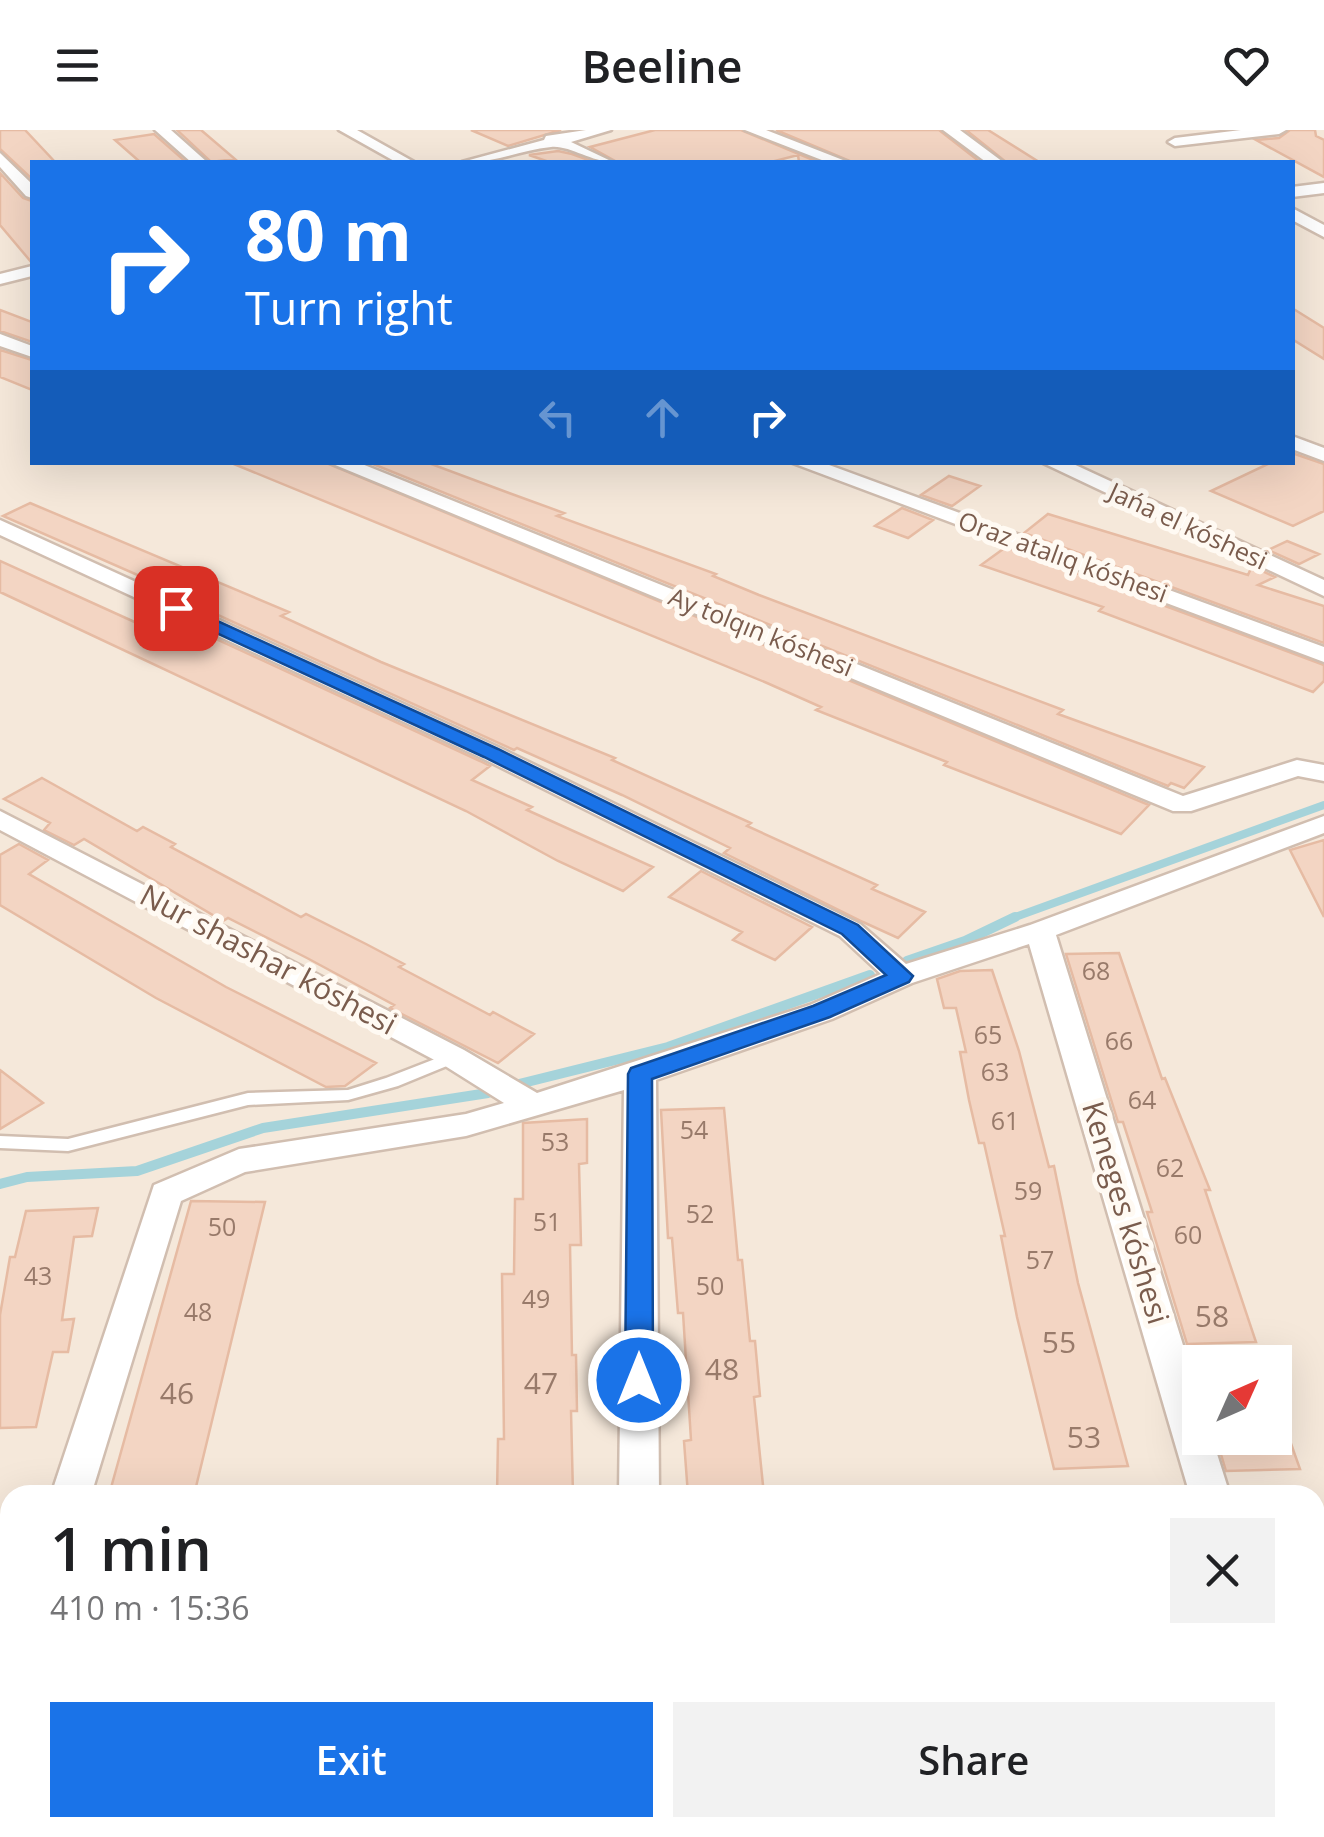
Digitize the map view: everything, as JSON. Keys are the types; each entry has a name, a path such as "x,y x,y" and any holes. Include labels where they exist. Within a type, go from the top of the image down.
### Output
{"street":[{"path":"162,130 196,160"},
{"path":"346,130 402,160"},
{"path":"536,130 601,160"},
{"path":"478,160 604,130"},
{"path":"752,130 834,160"},
{"path":"950,130 991,160"},
{"path":"1192,152 1170,139 1279,130"},
{"path":"0,158 30,191"},
{"path":"1295,192 1324,188"},
{"path":"1295,215 1324,232"},
{"path":"0,279 30,272"},
{"path":"0,340 30,351"},
{"path":"1295,443 1324,455"},
{"name":"Ay tolqın kóshesi","path":"345,465 1182,805 1297,768 1324,773"},
{"name":"Oraz atalıq kóshesi","path":"808,465 1324,654"},
{"name":"Jańa el kóshesi","path":"1057,465 1324,589"},
{"path":"0,527 491,753 850,930 901,976"},
{"name":"Nur shashar kóshesi","path":"0,819 453,1056 533,1106"},
{"path":"74,1485 166,1194 239,1161 466,1125 640,1074 822,1012 901,976 1040,931 1324,824"},
{"name":"Keneges kóshesi","path":"1040,931 1207,1485"},
{"path":"639,1485 640,1074"}],"lane":[{"path":"0,1142 68,1145 248,1099 348,1095 453,1056"}],"shaded area":[{"path":"0,130 1324,130 1324,1485 0,1485"}],"building":[{"path":"0,130 25,130 53,160 30,160 30,177 0,149"},
{"path":"177,130 201,130 235,159 209,160"},
{"path":"471,130 561,130 508,146"},
{"path":"655,130 741,130 813,160 799,160 798,155 779,160 613,160 590,147"},
{"path":"776,130 939,130 977,160 847,160"},
{"path":"966,130 988,130 1036,160 1004,160"},
{"path":"1290,130 1315,130 1316,136 1324,140 1324,177 1256,140 1279,138"},
{"path":"154,134 184,160 138,160 115,140"},
{"path":"558,151 588,160 543,160 529,155"},
{"path":"0,173 30,200 30,261 0,225"},
{"path":"0,310 30,321 30,341 0,331"},
{"path":"1295,310 1324,328 1324,359 1295,341"},
{"path":"0,350 30,359 30,389 0,377"},
{"path":"1295,454 1324,464 1324,511 1293,526 1211,491 1266,465 1295,465"},
{"path":"236,465 331,465 1149,805 1121,834 944,765 947,762 816,710 821,707"},
{"path":"375,465 434,465 564,513 557,516 716,574 713,576 759,595 1063,710 1058,714 1204,767 1184,788 1171,783 1168,786"},
{"path":"949,476 980,486 952,506 921,495"},
{"path":"30,503 289,612 281,616 381,662 615,758 612,760 751,823 747,826 877,885 872,889 925,912 898,938 724,853 730,848 622,795 514,750 185,600 190,598 3,516"},
{"path":"902,508 933,520 908,538 875,526"},
{"path":"1048,514 1248,575 1252,566 1275,577 1258,585 1324,606 1324,643 1024,533"},
{"path":"1287,541 1319,554 1299,564 1268,550"},
{"path":"1006,547 1324,665 1324,681 1313,692 1099,611 1103,607 981,565"},
{"path":"0,561 139,624 160,613 480,761 490,766 472,780 532,807 527,810 653,867 623,891 558,861 466,811 0,592"},
{"path":"42,778 137,831 143,827 175,844 171,847 301,917 306,914 366,944 404,964 399,967 534,1034 498,1063 390,1008 394,1005 307,958 228,918 223,921 84,839 74,845 44,830 50,823 4,799"},
{"path":"1324,840 1324,917 1290,850"},
{"path":"19,844 48,860 29,874 226,987 376,1063 345,1086 326,1087 156,998 0,905 0,855"},
{"path":"701,871 812,927 775,960 733,940 742,932 669,897"},
{"path":"1119,953 1162,1079 1165,1078 1210,1190 1205,1190 1256,1342 1187,1344 1147,1212 1152,1212 1123,1122 1118,1122 1066,954"},
{"path":"992,970 1019,1051 1049,1167 1054,1166 1078,1283 1128,1466 1054,1469 1017,1317 1001,1236 1005,1236 984,1143 979,1143 969,1100 960,1052 966,1052 956,1008 944,1008 937,979 960,971"},
{"path":"0,1070 43,1103 0,1129"},
{"path":"724,1108 738,1260 742,1260 750,1341 755,1341 760,1396 754,1397 763,1485 687,1485 684,1441 691,1440 683,1313 678,1313 672,1238 668,1238 661,1110"},
{"path":"587,1119 587,1163 579,1164 581,1245 570,1245 577,1411 571,1411 573,1485 497,1485 498,1439 504,1439 502,1274 514,1274 515,1199 523,1199 523,1123"},
{"path":"191,1201 265,1202 196,1485 112,1485"},
{"path":"98,1208 92,1236 74,1237 62,1320 74,1319 68,1352 53,1352 36,1427 0,1428 0,1315 10,1257 15,1257 26,1211"},
{"path":"1292,1446 1300,1469 1226,1471 1221,1455 1292,1455"}],"waterway":[{"path":"1013,918 1324,805"},
{"path":"907,961 965,941 1013,918"},
{"path":"519,1084 668,1047 870,975"},
{"path":"0,1184 27,1177 137,1171 263,1128 488,1093"}],"route":[{"path":"176,608 491,753 850,930 901,976 822,1012 640,1074 639,1380"}]}
